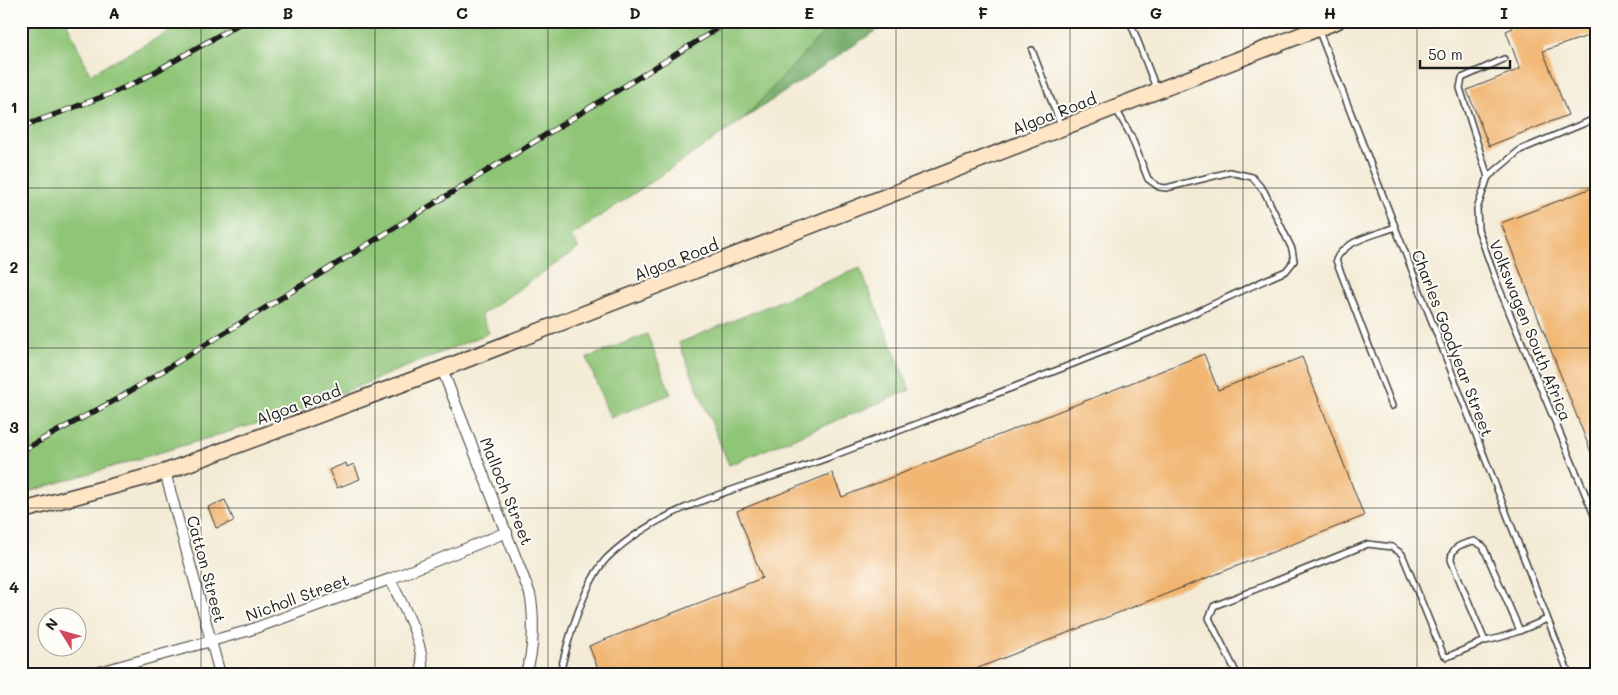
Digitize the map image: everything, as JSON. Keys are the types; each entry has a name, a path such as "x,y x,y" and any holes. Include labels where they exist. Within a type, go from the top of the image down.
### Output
{"street":[{"name":"Algoa Road","path":"21,511 165,472 442,369 1063,129 1317,25 1337,21"},
{"name":"Malloch Street","path":"442,369 508,532 532,602 529,662 524,674"},
{"name":"Catton Street","path":"165,472 220,674"},
{"name":"Nicholl Street","path":"92,674 211,642 390,579 508,532"},
{"path":"390,579 419,647 422,674"}],"lane":[{"path":"1130,21 1157,91"},
{"name":"Charles Goodyear Street","path":"1317,25 1569,674"},
{"path":"1032,50 1063,129"},
{"path":"1504,59 1462,78 1460,81 1460,88 1488,177 1520,150 1597,118"},
{"path":"560,674 587,590 596,572 621,546 659,520 728,492 833,456 1052,371 1178,320 1286,271 1292,266 1294,261 1292,248 1259,183 1246,174 1230,172 1166,188 1153,184 1143,170 1131,136 1116,108"},
{"name":"Volkswagen South Africa","path":"1488,177 1477,209 1478,229 1497,283 1597,522"},
{"path":"1392,406 1336,260 1344,248 1350,244 1395,227"},
{"path":"1485,641 1451,560 1452,551 1457,546 1474,541 1482,546 1520,631"},
{"path":"1237,674 1209,618 1214,606 1368,544 1392,547 1402,554 1443,654 1447,657 1485,641 1520,631 1547,619"}],"green space":[{"path":"21,21 66,21 90,74 189,21 834,21 744,119 571,236 579,248 481,315 489,333 295,412 21,494"},
{"path":"834,21 890,21 744,119"},
{"path":"860,268 910,390 729,465 679,343"},
{"path":"647,334 671,394 610,418 587,358"}],"building":[{"path":"1510,21 1597,21 1597,33 1543,51 1568,115 1489,146 1467,90 1520,69 1506,31 1513,28"},
{"path":"1597,186 1597,465 1596,465 1501,223"},
{"path":"1204,354 1218,390 1302,357 1364,516 963,674 600,674 589,646 762,578 737,511 832,473 842,497"},
{"path":"346,463 347,467 354,464 360,479 337,488 329,470"},
{"path":"225,500 234,521 216,528 208,507"}],"railway":[{"path":"21,127 110,94 139,81 244,21"},
{"path":"21,451 119,398 730,21"}]}
